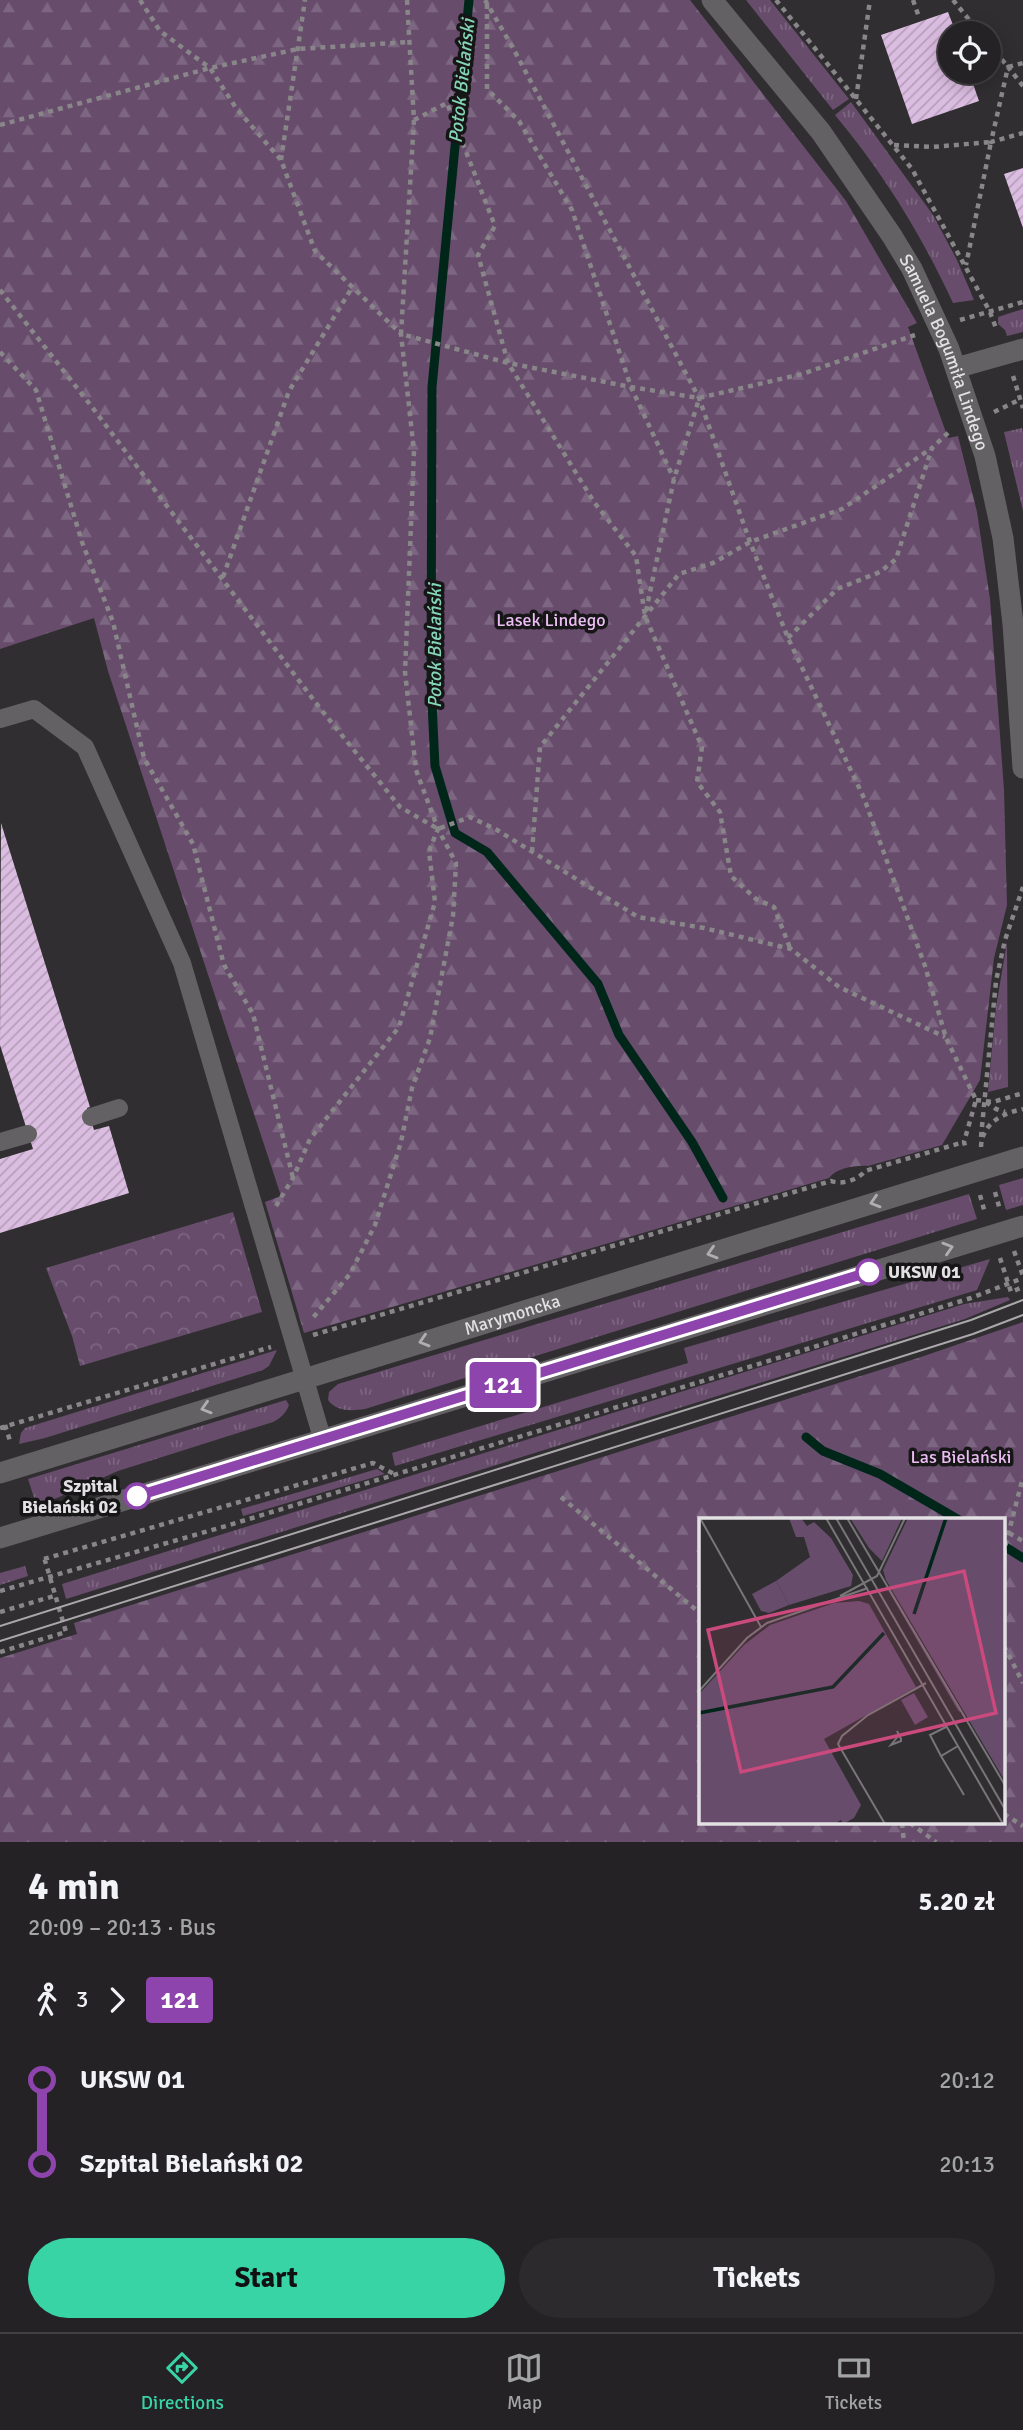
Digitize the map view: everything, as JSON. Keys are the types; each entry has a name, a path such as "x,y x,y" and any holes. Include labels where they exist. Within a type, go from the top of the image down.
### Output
{"main road":[{"name":"Samuela Bogumiła Lindego","path":"712,0 821,132 904,255 939,326 974,418 1003,538 1012,614 1023,768"},
{"path":"956,368 1014,352"},
{"name":"Marymoncka","path":"0,1473 1023,1157"},
{"path":"0,1538 1023,1226"}],"lane":[{"path":"0,719 34,709 85,747 182,962 323,1441"},
{"path":"91,1117 119,1108"},
{"path":"1,1141 28,1134"}],"path":[{"path":"141,0 160,31 210,68 236,108 281,160 315,251 401,334 508,363 699,398 802,374 939,326 1023,302"},
{"path":"281,160 305,0"},
{"path":"294,1341 349,1274 375,1225 401,1142 412,1088 430,1038 453,916 456,863 416,770 405,672 414,451 401,334 414,120 407,0"},
{"path":"776,0 912,169 1014,352 1023,408"},
{"path":"856,99 870,0"},
{"path":"913,0 919,17"},
{"path":"953,0 970,21"},
{"path":"486,1 487,89 519,121 572,210 631,387 674,479"},
{"path":"0,1428 831,1181 837,1184 861,1177 865,1171 964,1142 976,1100 946,1038 925,966 864,798 788,638 750,542 699,398 486,1"},
{"path":"0,125 210,68 298,49 409,42"},
{"path":"1001,59 1023,86"},
{"path":"1008,67 1023,62"},
{"path":"965,266 1008,67"},
{"path":"414,120 447,103 495,226 478,255 508,363 594,502 636,556 645,616 702,747 696,782 720,812 731,876 756,899 774,907 791,948"},
{"path":"893,145 932,147 991,142 1023,132"},
{"path":"223,578 289,391 353,286"},
{"path":"0,290 400,807 439,828"},
{"path":"0,352 36,390 82,542 113,622 144,758 193,844 224,965 253,1014 293,1178"},
{"path":"645,616 674,479 699,398"},
{"path":"532,852 540,747 679,574 713,563 750,542 842,509 932,448 957,424"},
{"path":"788,638 837,589 880,572 896,559 932,448"},
{"path":"261,1231 293,1178 310,1139 399,1027 435,902 429,850 439,828 470,817 497,830 638,917 704,928 791,948 839,987 946,1038"},
{"path":"981,1137 996,982 1005,940 1023,887"},
{"path":"976,1100 993,1101 1023,1093"},
{"path":"985,1101 996,1109 1007,1112"},
{"path":"0,1591 395,1475 958,1302 1023,1278"},
{"path":"44,1559 373,1463 395,1475"},
{"path":"1006,1552 1023,1477"},
{"path":"561,1497 699,1612"},
{"path":"1009,1533 1023,1541"},
{"path":"0,1612 54,1595"},
{"path":"0,1652 66,1632"},
{"path":"1006,1650 1023,1683"},
{"path":"1006,1815 1023,1826"},
{"path":"913,1825 936,1842"}],"green space":[{"name":"Lasek Lindego","path":"0,0 690,0 846,201 917,323 908,327 948,438 958,436 977,512 990,599 1004,790 1007,905 994,958 980,1080 942,1145 868,1166 847,1168 829,1178 304,1333 265,1202 281,1196 108,671 94,618 0,649"},
{"path":"746,0 770,0 849,99 833,110"},
{"path":"851,102 933,215 974,300 953,303 900,205 835,115"},
{"path":"1023,309 1023,332 1007,336 998,324 998,317"},
{"path":"1022,428 1023,432 1023,511 1004,432"},
{"path":"1007,942 1008,1087 988,1092 996,1007"},
{"path":"1023,1178 1023,1205 1006,1210 999,1185"},
{"path":"969,1194 977,1219 365,1409 340,1409 328,1400 329,1392 338,1384"},
{"path":"233,1212 262,1312 80,1366 72,1336 46,1268"},
{"path":"990,1259 977,1290 395,1466 392,1453 688,1363 684,1348"},
{"path":"1008,1297 1010,1300 965,1319 66,1599 62,1584 964,1304"},
{"name":"Las Bielański","path":"1023,1322 1023,1842 0,1842 0,1658 77,1634 74,1623 918,1358"},
{"path":"277,1350 269,1366 263,1370 19,1444 25,1428"},
{"path":"286,1400 289,1405 281,1417 273,1422 118,1471 57,1498 36,1504 28,1479"},
{"path":"377,1469 385,1474 243,1516 241,1509"},
{"path":"25,1566 28,1576 0,1585 0,1573"}],"building":[{"path":"948,12 951,21 938,21 938,84 973,84 979,101 912,124 881,35"},
{"path":"1023,168 1023,228 1004,174"},
{"path":"1,823 90,1107 87,1108 94,1130 109,1126 129,1193 0,1233 0,1159 33,1149 0,1045"}],"waterway":[{"name":"Potok Bielański","path":"469,0 432,387 431,682 435,766 455,833 487,852 598,984 619,1035 692,1142 723,1198"},
{"name":"Potok Bielański","path":"806,1437 823,1451 880,1474 956,1518"},
{"name":"Potok Bielański","path":"1006,1547 1023,1558"}],"tram line":[{"path":"0,1626 971,1320 1023,1300"},
{"path":"0,1641 973,1334 1023,1315"}],"bus line":[{"name":"121","path":"137,1496 869,1272"}],"place":[{"name":"UKSW 01","path":"869,1272"},
{"name":"Szpital Bielański 02","path":"137,1496"}]}
